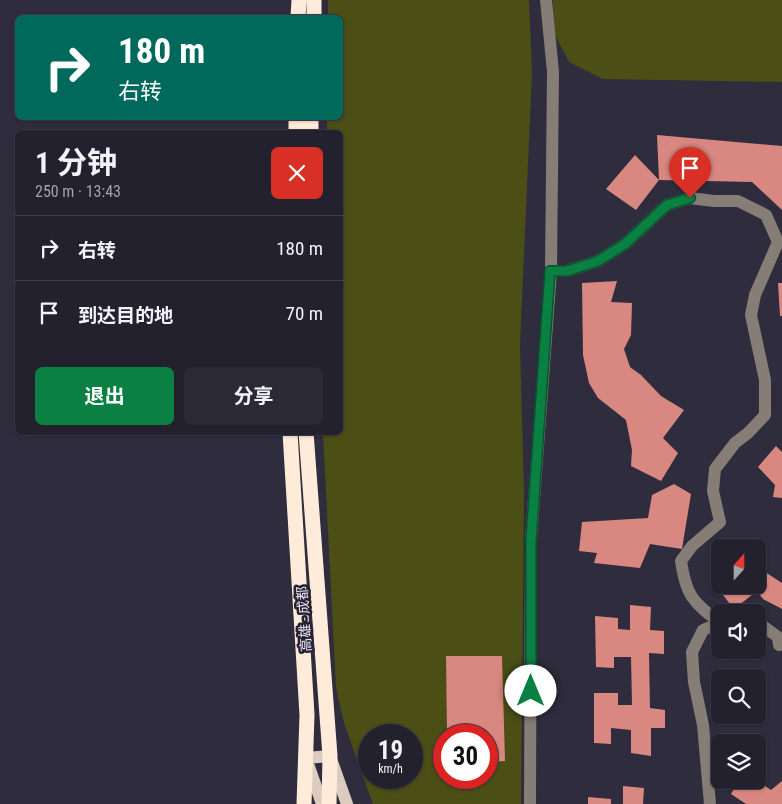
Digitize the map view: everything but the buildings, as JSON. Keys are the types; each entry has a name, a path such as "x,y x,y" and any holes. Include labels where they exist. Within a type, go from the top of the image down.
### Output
{"highway":[{"path":"298,15 299,0"},
{"path":"314,0 314,15"},
{"name":"高雄 - 成都","path":"290,435 307,715 304,804"},
{"name":"高雄 - 成都","path":"306,435 330,756 329,804"}],"main road":[{"path":"322,804 306,758 330,756 347,804"}],"street":[{"path":"530,804 531,540 550,271 552,72 546,0"},
{"path":"550,271 567,271 598,261 625,244 667,205 690,198 738,201 766,215 778,242 755,295 752,315 765,380 765,415 748,434 735,443 715,469 712,491 720,522 692,546 681,561 684,585 699,607 711,616"},
{"path":"710,804 703,725 694,682 692,652 703,630 711,627"},
{"path":"766,628 778,637 779,645"}],"shaded area":[{"path":"328,0 529,0 532,73 520,345 524,493 521,804 373,804 368,789 423,789 423,724 358,724 358,762 344,723 336,688 323,435 343,435 343,130 327,130 327,120 343,120 343,15 328,15"},
{"path":"553,0 782,0 782,82 603,79 569,62 554,33"}],"route":[{"path":"531,691 531,540 550,271 567,271 598,261 625,244 667,205 690,198"}]}
